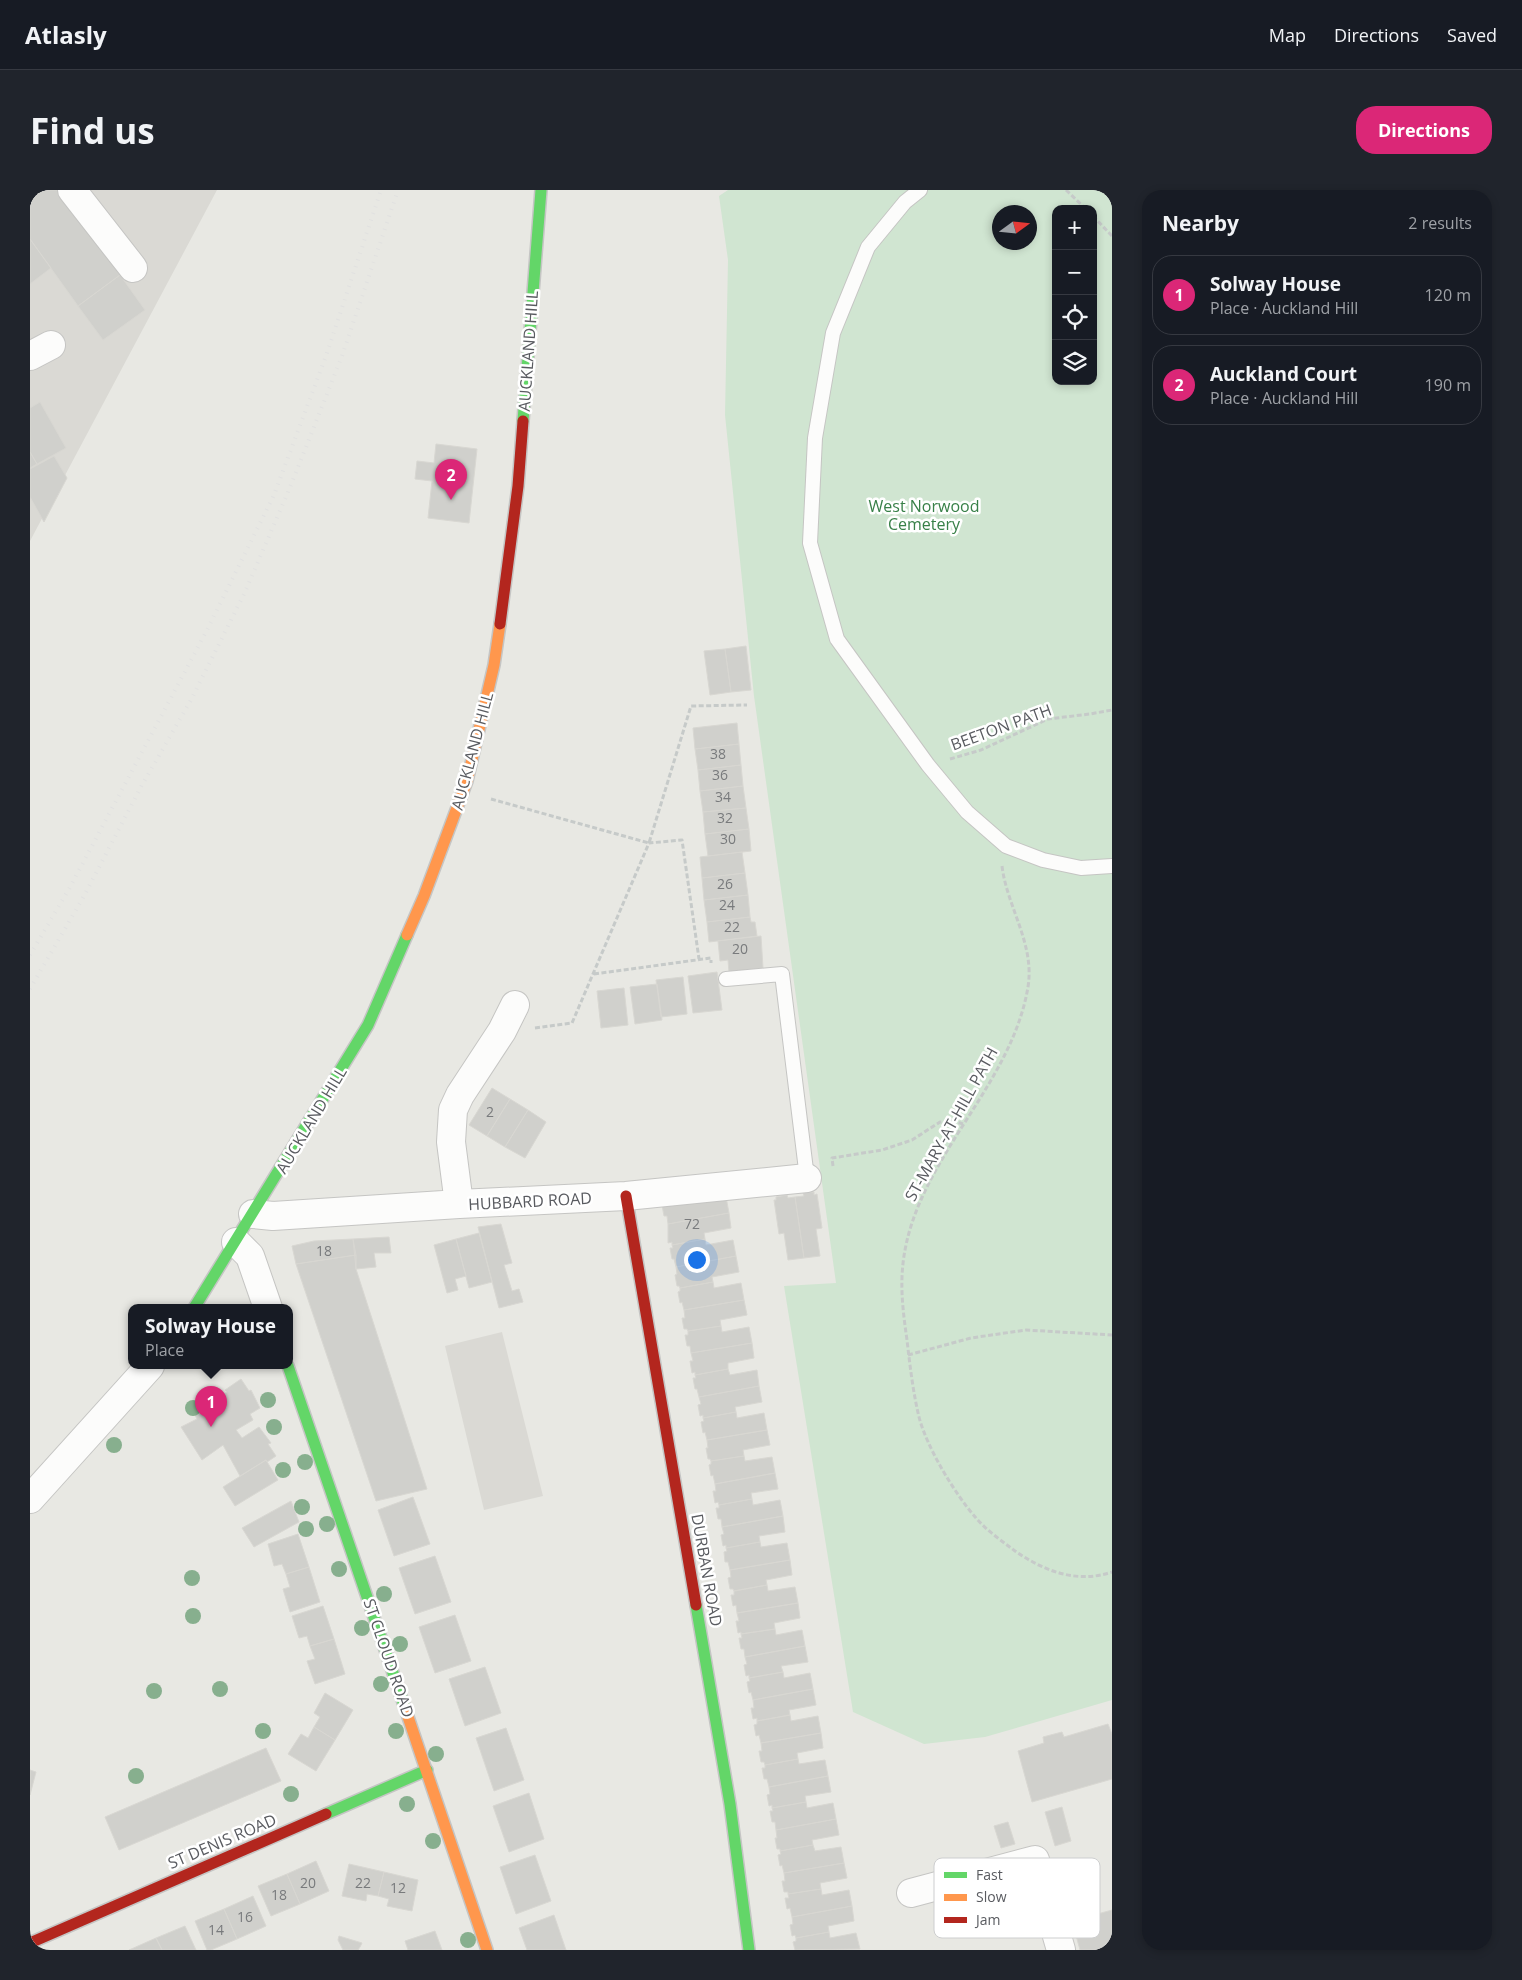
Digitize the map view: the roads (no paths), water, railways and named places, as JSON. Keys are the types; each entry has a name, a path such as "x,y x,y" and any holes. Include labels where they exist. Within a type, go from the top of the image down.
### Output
{"street":[{"path":"72,190 133,268"},
{"name":"AUCKLAND HILL","path":"197,1304 368,1025 424,896 464,791 494,665 518,486 541,190"},
{"path":"459,1204 451,1142 453,1110 460,1095 502,1032 515,1005"},
{"name":"HUBBARD ROAD","path":"253,1214 273,1216 626,1196 807,1178"},
{"name":"DURBAN ROAD","path":"626,1196 730,1804 749,1950"},
{"path":"236,1242 250,1256 267,1304"},
{"path":"30,1499 147,1369"},
{"name":"ST CLOUD ROAD","path":"289,1369 488,1950"},
{"name":"ST DENIS ROAD","path":"30,1943 427,1770"},
{"path":"911,1893 934,1887"}],"lane":[{"path":"920,190 905,202 868,247 833,333 815,438 810,543 837,639 928,765 967,812 1006,846 1043,860 1081,868 1112,866"},
{"path":"726,979 782,974 807,1178"}],"railway":[{"path":"30,955 69,889 206,632 274,495 326,356 381,190"},
{"path":"30,989 84,896 142,785 191,700 245,592 291,485 342,356 398,190"}],"place":[{"name":"Auckland Court","path":"451,500"},
{"name":"Solway House","path":"211,1427"}],"park label":[{"name":"West Norwood Cemetery","path":"924,515"}]}
